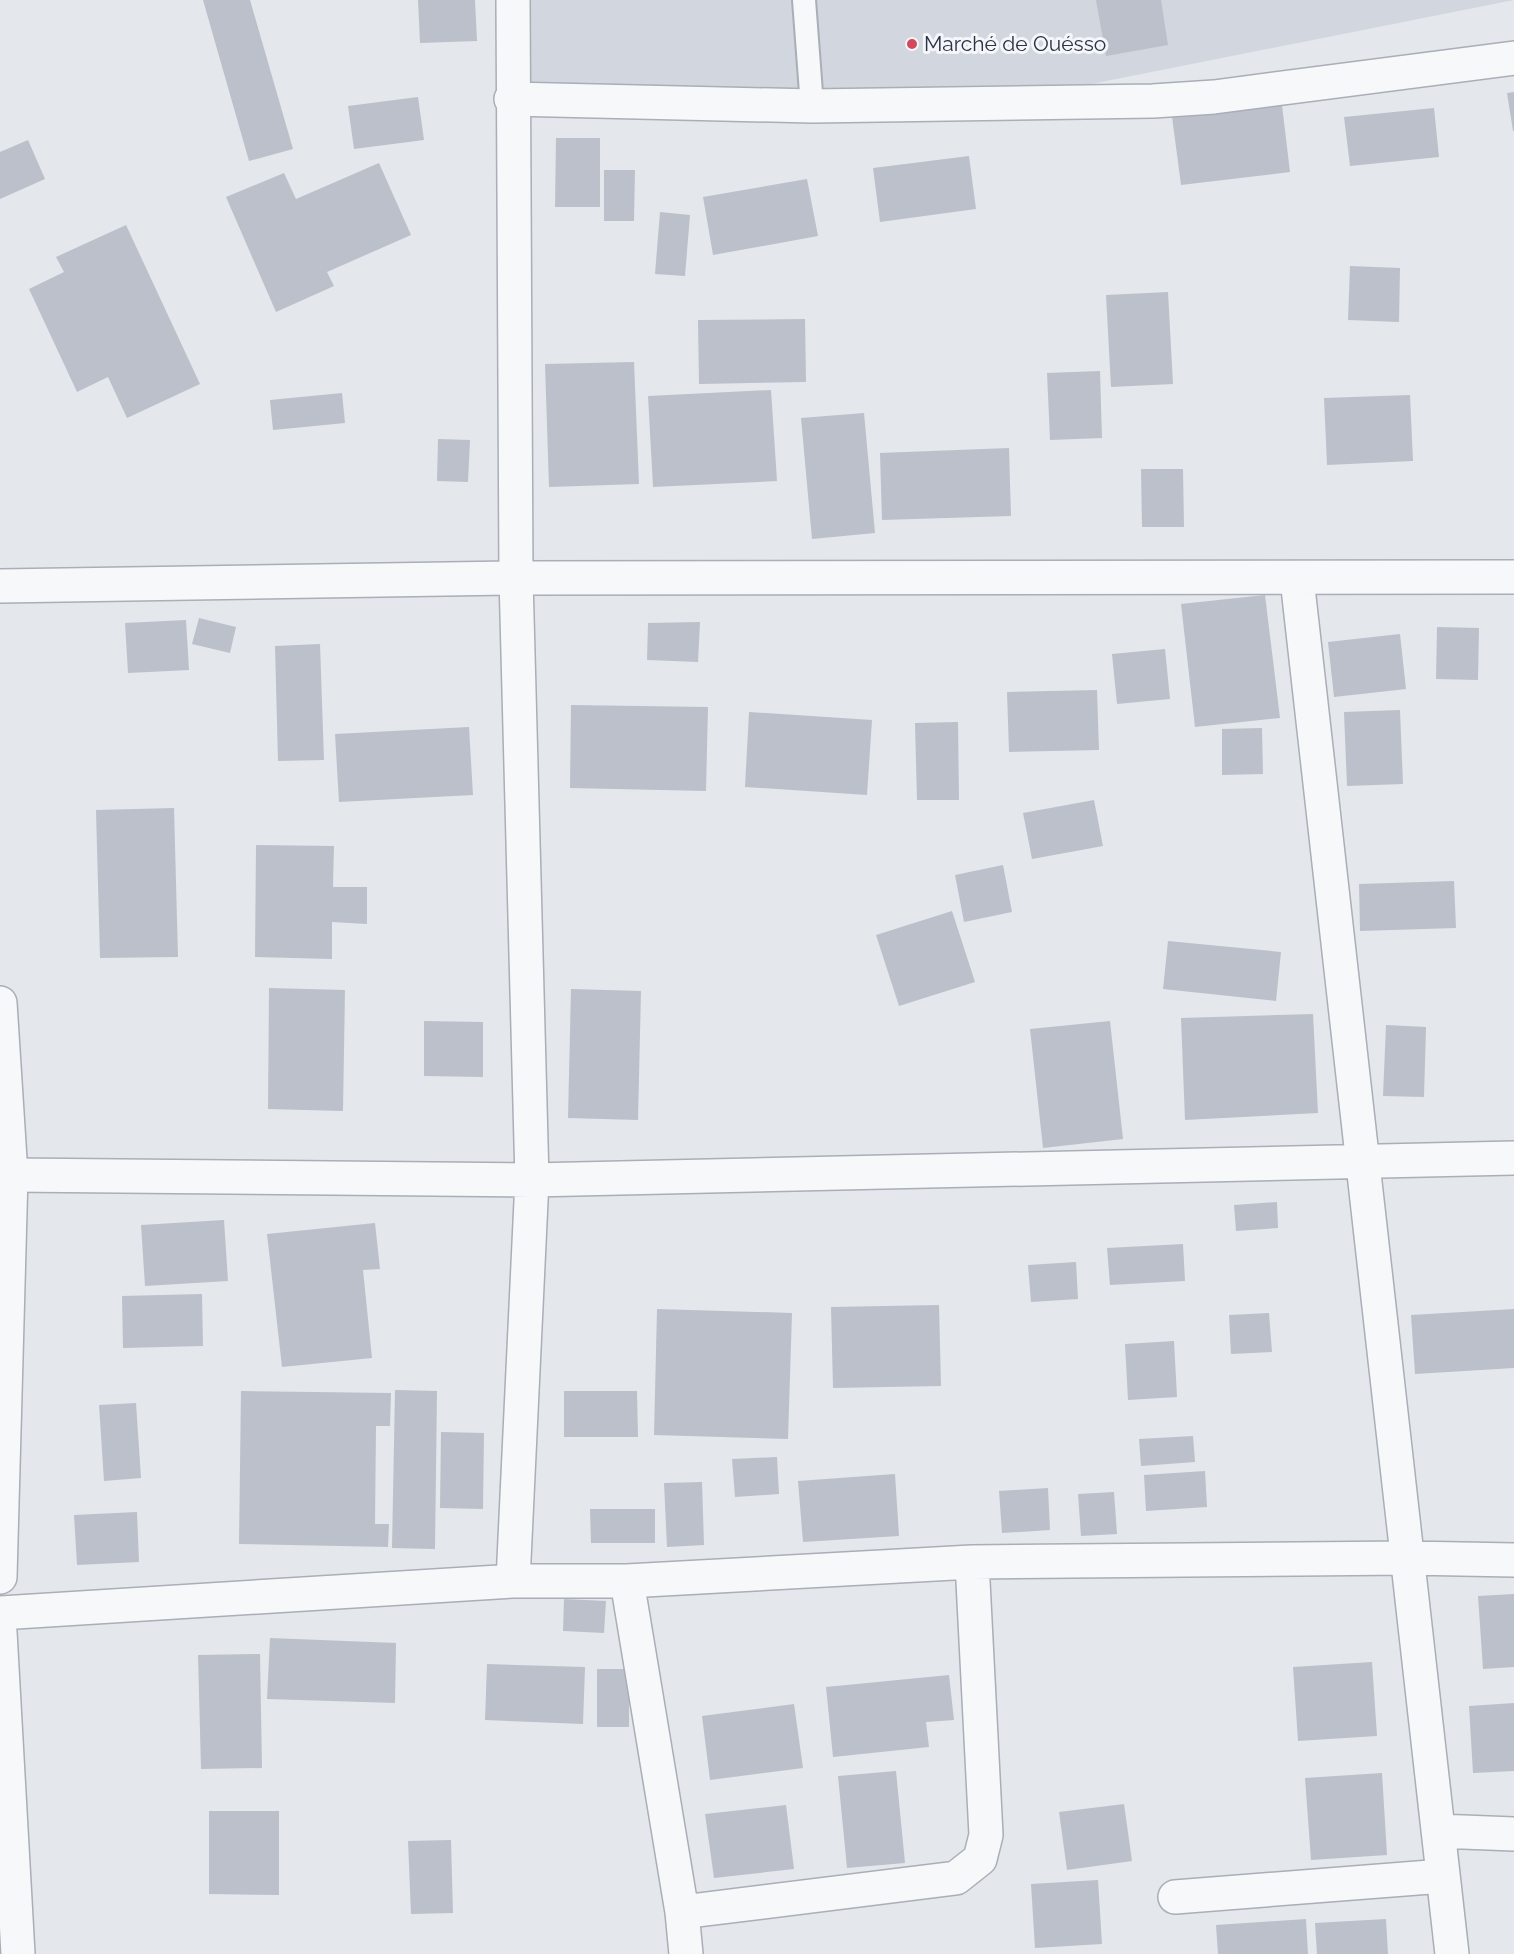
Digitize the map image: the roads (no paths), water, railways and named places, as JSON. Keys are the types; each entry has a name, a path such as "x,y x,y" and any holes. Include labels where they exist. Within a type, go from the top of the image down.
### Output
{"street":[{"path":"513,0 511,99 516,578 532,1180 513,1581"},
{"path":"511,99 812,106 1214,97 1514,58"},
{"path":"0,586 516,578 1514,577"},
{"path":"1297,579 1452,1954"},
{"path":"0,1003 11,1176 0,1577"},
{"path":"11,1176 532,1180 1514,1158"},
{"path":"0,1613 513,1581 627,1581 972,1562 1408,1558 1514,1560"},
{"path":"682,1912 956,1878 980,1859 986,1835 972,1562"},
{"path":"627,1581 682,1912 686,1954"},
{"path":"0,1632 18,1954"},
{"path":"1438,1831 1514,1834"},
{"path":"1175,1897 1443,1876"}],"lane":[{"path":"804,0 812,106"}],"place":[{"name":"Marché de Ouésso","path":"912,44"}]}
